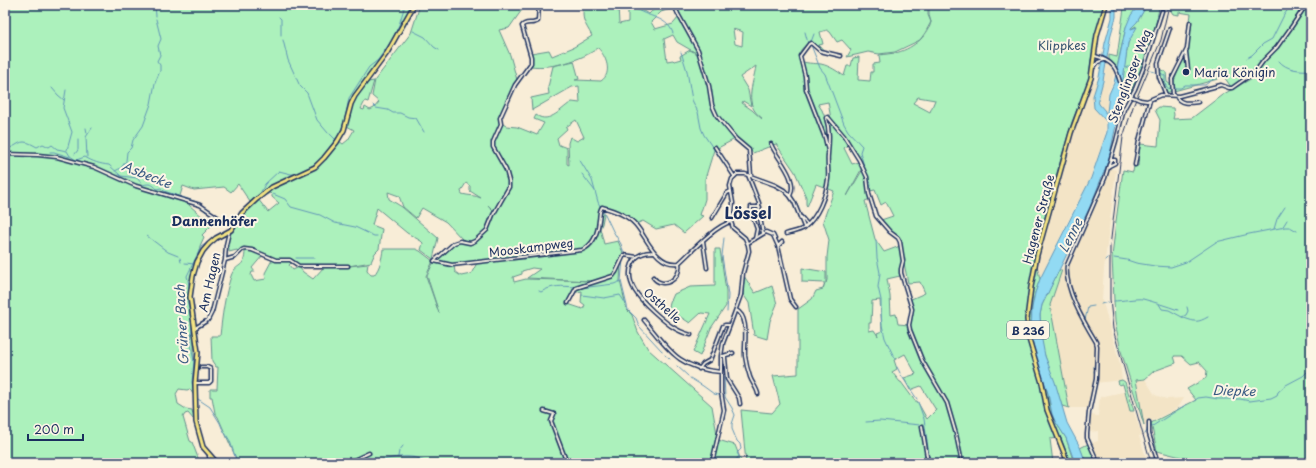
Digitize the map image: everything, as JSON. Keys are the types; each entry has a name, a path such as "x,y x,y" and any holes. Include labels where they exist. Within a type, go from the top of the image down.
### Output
{"main road":[{"path":"217,463 203,447 196,425 195,383 198,352 190,296 197,262 209,244 216,238 228,232 236,224 244,211 268,190 315,167 324,158 337,142 344,130 351,104 355,96 387,53 414,5"},
{"name":"B 236","path":"1093,67 1097,35 1106,5"},
{"name":"Hagener Straße","path":"1068,463 1059,437 1047,410 1042,383 1028,335 1027,319 1037,255 1066,148 1074,122 1091,78 1093,67"}],"street":[{"name":"Mooskampweg","path":"539,5 538,20 522,26 532,63 515,85 500,118 502,124 493,142 506,170 509,187 493,215 487,230 475,241 470,243 460,241 454,243 434,261 452,265 582,250 593,242 599,221 600,209 602,207 620,213 635,223 654,252 663,260 671,263 679,263"},
{"path":"674,5 698,50 716,116 736,139 749,150 750,175 760,207 760,218 763,234"},
{"path":"1095,56 1112,64 1117,72 1123,88 1128,94 1140,100 1146,101 1158,96 1166,95 1175,96 1221,85 1232,88 1253,74 1277,47 1306,5"},
{"name":"Stenglingser Weg","path":"1098,463 1086,434 1096,379 1097,346 1073,300 1067,269 1069,257 1101,190 1111,160 1124,109 1132,96 1145,64 1162,11"},
{"path":"1190,22 1187,49 1172,78 1175,96 1179,100 1184,102 1198,102"},
{"path":"1166,95 1160,77 1158,63 1170,28"},
{"path":"828,152 825,138 806,89 805,76 800,55 811,43 820,51 841,56"},
{"path":"1185,51 1188,69"},
{"path":"1093,67 1102,59"},
{"path":"1135,165 1139,141 1150,99"},
{"path":"786,234 808,224 819,209 826,192 829,136 827,117 844,136 859,160 867,177 876,216 890,232 898,238 900,242 903,262 901,274 912,309 909,325 910,330 922,360 947,403 956,434 962,463"},
{"path":"771,144 790,178 792,188 790,196"},
{"path":"715,147 734,176"},
{"path":"5,154 38,155 94,167 136,186 200,205 219,218 236,224"},
{"path":"1109,166 1115,162 1114,159 1111,160"},
{"path":"712,463 724,410 721,392 723,343 742,290 744,273 749,254 748,243 745,238 733,228 731,222 733,203 731,182 734,176 740,174 750,175 776,185 790,196 801,217 804,227"},
{"path":"712,218 727,193 731,192"},
{"path":"755,238 757,228 751,212 751,207 760,207"},
{"path":"801,217 808,224"},
{"path":"653,277 656,281 662,283 671,281 679,272 679,263 723,225 731,222"},
{"name":"Am Hagen","path":"195,328 210,318 225,260 228,232"},
{"path":"748,243 768,232 773,235 778,246 789,295 796,307"},
{"path":"703,241 706,268"},
{"path":"778,246 782,242"},
{"path":"225,260 235,257 244,249 252,250 276,260 290,260 299,266 348,266"},
{"path":"568,303 576,288 613,276 624,255 637,257 643,252 654,252"},
{"name":"Osthelle","path":"637,257 631,267 630,273 631,282 637,295 665,322 681,332 691,335"},
{"path":"736,310 744,318 746,336 745,356 750,377 757,389 758,394"},
{"path":"644,320 675,356 686,364 699,369 722,372"},
{"path":"699,369 703,364 710,360 723,326 725,324 730,325"},
{"path":"722,356 733,353"},
{"path":"722,356 725,358 727,366 725,372 727,379 739,398 740,404"},
{"path":"195,383 209,383 211,381 211,370 207,367 201,367"},
{"path":"544,411 554,414 551,421 567,463"},
{"path":"1149,422 1149,434 1158,463"},
{"path":"922,426 928,463"},
{"path":"342,463 354,460 369,453"},
{"path":"210,456 210,463"}],"shaded area":[{"path":"1107,63 1114,72 1111,87 1108,91 1105,136 1087,187 1074,209 1040,279 1036,263 1074,125 1092,82 1104,80"},
{"path":"1107,167 1116,170 1104,269 1102,299 1120,364 1122,380 1095,383 1088,408 1069,408 1050,305 1062,270 1101,187"},
{"path":"1145,379 1155,395 1166,399 1184,398 1178,408 1144,425 1136,380"},
{"path":"1126,392 1130,411 1134,412 1142,435 1139,436 1148,463 1099,463 1090,444 1098,441 1098,431 1088,432 1090,415 1098,416 1100,397"}],"green space":[{"path":"5,5 412,5 386,53 353,96 348,107 341,132 322,158 308,169 269,188 250,202 238,184 231,192 224,187 194,190 183,186 179,199 190,202 189,205 212,225 202,235 204,237 200,246 190,296 194,328 194,396 190,389 179,389 176,394 178,404 186,409 192,410 194,420 188,413 183,417 190,441 192,442 200,463 5,463 5,338 7,338 5,332"},
{"name":"Klippkes","path":"420,5 524,5 509,28 499,30 510,55 517,80 500,118 502,126 503,124 506,126 517,127 537,135 544,123 534,119 536,115 541,118 551,117 572,102 580,103 579,86 572,87 532,110 531,98 549,94 548,87 553,66 560,64 539,67 531,66 531,53 549,50 552,56 574,47 592,36 583,18 584,5 592,7 592,5 618,5 619,24 628,22 628,5 649,14 660,7 674,5 675,7 661,12 651,22 655,29 673,24 679,17 697,47 675,5 928,5 928,15 931,22 929,5 1105,5 1091,60 1089,79 1072,122 1053,186 1035,257 1040,279 1032,308 1031,333 1035,355 1048,393 1052,414 1066,438 1074,463 1070,463 1061,438 1050,439 1053,463 746,463 741,410 772,413 780,404 773,376 798,374 798,309 812,299 816,291 823,289 825,283 802,282 802,268 826,272 826,283 829,240 823,221 834,191 816,184 807,207 806,197 795,172 776,144 753,153 724,126 715,112 708,81 698,50 708,86 711,105 716,117 735,139 714,150 705,179 705,199 700,215 703,216 684,233 674,225 656,229 643,221 633,225 619,213 602,207 600,208 604,214 600,228 604,244 618,241 624,255 621,256 614,273 608,278 617,274 621,262 620,281 627,310 632,315 638,332 648,349 712,406 718,440 735,445 742,463 235,463 236,458 215,413 212,397 210,397 210,389 217,389 218,367 216,367 212,361 211,336 220,336 224,306 231,276 235,269 244,261 245,250 263,255 252,268 255,272 252,272 251,275 254,281 266,279 265,273 272,260 290,261 292,262 289,265 293,270 299,267 313,279 324,267 299,265 290,259 278,260 246,249 239,252 237,250 229,252 229,248 226,248 230,232 246,211 258,199 268,212 279,203 270,193 262,197 272,188 317,167 339,141 343,144 348,140 354,130 347,126 351,108 360,92 368,82 374,81 368,102 365,101 361,109 364,110 365,107 370,110 379,102 372,96 375,80 411,33","holes":["931,22 926,33 921,39","733,29 743,32 742,46 735,44","827,30 837,42 842,40 851,50 847,57 868,52 879,54 895,52 919,40 912,46 901,51 879,55 880,63 873,64 873,72 871,72 870,81 858,80 859,57 853,58 851,66 847,66 844,76 824,65 807,63 799,60 799,54 802,49 811,42 818,49 826,53 819,45 823,44 820,32","673,35 677,42 696,53 690,50 680,56 681,59 667,61 664,39","598,48 604,55 607,64 607,74 605,78 601,81 575,80 579,79 574,61 567,63","756,66 751,101 756,113 762,119 742,103 743,101 751,106 748,90 740,77","918,97 935,100 930,112 913,103","828,102 831,119 847,139 860,159 868,178 870,191 875,190 881,205 886,202 893,216 881,220 890,232 899,238 908,283 920,282 925,293 909,300 912,312 910,325 911,330 922,359 909,325 898,324 896,314 891,315 887,279 900,276 903,261 900,246 884,252 875,239 865,201 870,199 863,169 847,196 862,168 859,162 852,164 844,148 849,144 828,119 826,120 818,104","576,120 584,137 577,141 570,137 568,143 569,165 567,164 567,148 559,145 557,138 567,129 566,127","466,183 470,186 470,191 481,198 462,194 461,191","388,192 399,196 403,207 416,218 422,208 446,222 463,240 470,243 454,243 437,260 443,263 451,264 482,262 477,263 471,274 461,276 455,272 454,266 434,261 427,276 439,313 426,276 433,261 420,251 416,249 383,249 378,269 374,275 371,275 367,270 368,264 349,266 371,262 375,253 379,249 382,229 372,225 377,208 407,233 421,241 423,243 421,250 433,259 438,238 402,207 389,199","490,221 487,231 475,242 470,243 475,241 487,230","532,268 540,269 527,278 580,281 526,279 514,282 513,277 522,274 522,271","606,278 578,287 595,281 590,281","582,291 581,302 585,305 583,309 568,304 573,293","880,300 882,331 877,333 878,336 874,330 869,331 869,323 871,323 872,301","905,354 916,374 904,378 910,390 921,386 936,410 927,419 917,401 915,401 892,372 897,369 894,360"]},
{"path":"1131,5 1139,5 1126,27 1117,67 1109,59 1109,55 1117,57 1124,8 1129,9"},
{"path":"1147,5 1159,8 1144,62 1130,92 1125,88 1122,82 1128,43 1136,26 1131,28 1137,22"},
{"path":"1167,5 1301,5 1306,7 1311,5 1311,463 1190,463 1193,460 1185,460 1181,457 1157,451 1151,423 1196,400 1187,389 1206,378 1207,371 1199,362 1191,364 1182,356 1174,356 1176,363 1154,371 1145,379 1136,380 1144,425 1121,351 1115,322 1112,257 1123,170 1133,172 1134,166 1138,166 1140,144 1158,146 1160,120 1155,110 1159,107 1173,108 1173,119 1192,118 1222,95 1256,76 1253,72 1231,87 1221,72 1218,74 1218,79 1174,91 1174,81 1185,54 1191,14 1179,12 1179,15 1173,14"},
{"path":"1159,69 1166,72 1167,82 1171,85 1172,91 1166,93"},
{"path":"715,249 720,249 726,291 726,306 711,328 700,356 693,352 710,314 701,313 690,323 668,311 674,294 690,287 715,286"},
{"path":"1059,270 1062,270 1050,305 1069,408 1062,406 1042,347 1040,315 1042,305"},
{"path":"744,276 755,293 772,286 777,304 770,321 767,339 754,335 749,303 743,294"},
{"path":"1122,380 1125,382 1134,411 1130,411 1123,384 1119,385 1118,381"},
{"path":"1090,443 1096,463 1086,463 1080,448"}],"water":[{"name":"Lenne","path":"1112,5 1116,5 1116,17 1111,34 1103,81 1098,100 1105,113 1108,113 1109,94 1114,83 1126,27 1131,15 1139,5 1147,5 1137,22 1131,28 1137,27 1128,43 1119,110 1109,159 1090,207 1042,305 1040,315 1041,335 1045,356 1055,382 1067,423 1080,447 1086,463 1075,463 1066,438 1052,414 1048,393 1035,355 1031,333 1032,308 1040,279 1091,178 1107,132 1107,122 1094,108 1093,96 1099,77 1105,43 1112,18"}],"waterway":[{"path":"155,5 156,16"},
{"name":"Grüner Bach","path":"308,169 320,160 338,136 344,124 349,98 369,67 378,60 392,40 399,25 405,5"},
{"path":"631,5 636,9 665,22 673,33"},
{"path":"1247,58 1263,44 1272,39 1284,15 1291,5"},
{"path":"279,17 281,19 281,35"},
{"path":"115,171 121,168 126,161 127,152 131,148 133,140 143,126 151,104 155,83 160,71 160,65 157,61 160,55 158,46 161,39 156,19"},
{"path":"413,31 425,37 434,47 439,50"},
{"path":"805,32 808,43 811,42 814,34"},
{"path":"283,40 288,60 299,84"},
{"path":"811,45 820,68 825,74 844,124 848,131 862,146 860,152 864,166"},
{"path":"681,52 687,71 692,100 698,112 701,128 704,135 726,167"},
{"path":"1279,61 1290,68 1298,70 1311,70"},
{"path":"1125,68 1134,64 1141,66"},
{"path":"1151,71 1155,72"},
{"path":"1161,73 1165,76 1166,86 1171,89"},
{"path":"1175,88 1181,88 1185,85 1205,85 1220,74"},
{"path":"300,86 307,93 317,120 328,133"},
{"path":"52,88 64,100"},
{"path":"66,90 63,108 72,132 67,150"},
{"path":"373,105 376,108 416,118 424,132"},
{"path":"86,128 87,133"},
{"path":"87,157 86,137 92,128"},
{"name":"Grüner Bach","path":"330,134 335,139"},
{"path":"75,154 78,150 78,140"},
{"name":"Asbecke","path":"5,148 10,148 24,142 37,147 43,144 49,147 52,145 57,149 67,151 70,156 76,160 85,157 109,165 121,176 137,178 143,185 151,184 157,189 161,188 164,191 197,202"},
{"path":"50,152 70,157"},
{"path":"579,159 592,180 600,206"},
{"path":"865,168 868,179 871,183"},
{"name":"Grüner Bach","path":"240,213 259,196 265,184 279,171 297,174"},
{"path":"582,174 595,191"},
{"path":"870,190 871,185"},
{"path":"273,194 285,199 291,207 320,215 335,223 355,227 377,236"},
{"name":"Asbecke","path":"201,207 206,212"},
{"path":"1274,229 1277,219 1285,207"},
{"path":"603,210 621,244 624,254"},
{"path":"1282,228 1287,220"},
{"name":"Grüner Bach","path":"225,231 232,225"},
{"path":"1114,258 1136,263 1171,267 1186,262 1216,242 1285,227 1290,227 1297,231"},
{"path":"147,236 168,252 178,256"},
{"path":"724,238 722,256 728,295 727,312"},
{"name":"Grüner Bach","path":"194,395 192,382 194,362 191,344 192,325 188,303 189,285 187,276 201,247 213,239"},
{"path":"876,240 880,273 878,287 881,300 882,325 885,338 895,359"},
{"path":"180,258 181,262"},
{"path":"296,258 315,258"},
{"path":"623,259 621,281 628,310 636,318 639,326 662,351"},
{"path":"185,263 194,264"},
{"path":"581,288 614,284 621,281"},
{"path":"539,291 541,292 557,286 575,287"},
{"path":"582,295 604,298 620,295 626,304"},
{"path":"1114,301 1143,299 1178,310"},
{"path":"1101,304 1108,302"},
{"path":"1159,304 1162,309 1169,310 1182,317 1186,315 1188,311 1187,307"},
{"path":"1085,320 1088,307 1094,306"},
{"path":"1182,317 1196,321 1208,317"},
{"path":"1095,359 1096,355"},
{"path":"1094,368 1095,360"},
{"path":"677,366 688,376"},
{"path":"897,367 900,373"},
{"name":"Diepke","path":"1194,401 1198,398 1206,397 1250,401 1271,398 1277,395 1278,392 1286,385 1303,376 1311,368"},
{"path":"1094,371 1095,376"},
{"path":"901,375 917,399"},
{"path":"724,376 725,397 735,415 732,429 741,449 737,453 739,456 736,460 737,463"},
{"path":"690,378 714,394 719,395"},
{"name":"Grüner Bach","path":"198,399 210,407 230,441 236,460 240,463"},
{"path":"918,402 924,419 930,463"},
{"name":"Diepke","path":"1151,427 1187,404"},
{"path":"866,422 880,421 920,425"},
{"name":"Diepke","path":"1145,434 1147,429"},
{"path":"398,457 399,451 403,446"},
{"path":"371,463 399,457 414,457 427,463"}],"railway":[{"path":"1151,463 1113,329 1110,299 1110,247 1123,137 1134,104 1161,40 1169,5"}],"place":[{"name":"Maria Königin","path":"1186,72"}],"district":[{"name":"Lössel","path":"748,212"},
{"name":"Dannenhöfer","path":"214,220"}]}
